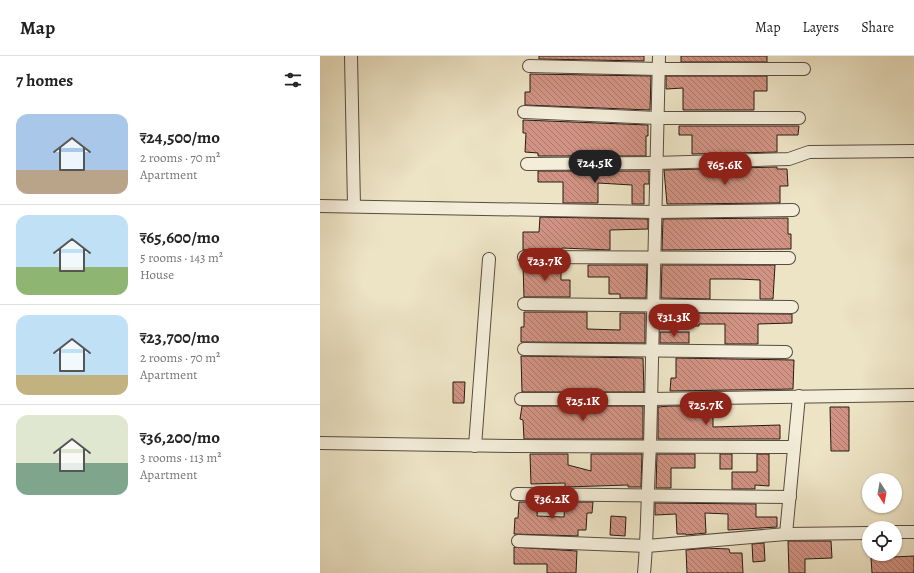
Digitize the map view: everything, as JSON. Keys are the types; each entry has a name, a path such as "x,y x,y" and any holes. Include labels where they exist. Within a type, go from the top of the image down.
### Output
{"street":[{"path":"351,56 354,206"},
{"path":"644,573 646,546 646,496 650,447 655,163 659,56"},
{"path":"529,66 659,69 804,69"},
{"path":"524,112 657,118 799,118"},
{"path":"527,164 655,163 789,159 809,152 914,151"},
{"path":"320,206 655,212 793,210"},
{"path":"524,257 788,258"},
{"path":"475,446 489,259"},
{"path":"524,304 792,307"},
{"path":"524,350 786,352"},
{"path":"521,399 650,399 914,395"},
{"path":"786,534 798,396"},
{"path":"320,443 475,446 794,447"},
{"path":"517,494 790,497"},
{"path":"902,532 914,532"},
{"path":"518,541 646,546 786,534 862,533"}],"building":[{"path":"539,56 644,56 644,61 539,59"},
{"path":"681,56 767,56 767,62 681,62"},
{"path":"530,74 651,76 650,110 525,105 525,92 530,92"},
{"path":"666,76 767,76 767,91 754,91 754,110 683,110 683,88 666,89"},
{"path":"523,120 648,125 648,136 646,136 646,156 538,156 538,153 525,152 526,133 523,133"},
{"path":"679,126 799,126 798,135 777,135 777,152 692,154 692,135 679,135"},
{"path":"777,167 777,169 787,169 788,186 780,186 780,203 667,204 664,170"},
{"path":"538,171 649,171 649,184 644,184 644,204 632,204 632,185 598,183 598,203 563,203 563,182 538,182"},
{"path":"540,217 648,219 648,229 610,230 610,250 562,248 560,250 523,250 523,232 539,232"},
{"path":"788,218 788,234 791,234 791,249 662,250 663,219"},
{"path":"523,264 561,265 561,280 570,280 570,297 524,297"},
{"path":"588,265 647,265 646,298 620,298 620,294 609,294 609,277 588,277"},
{"path":"662,265 775,265 773,299 760,299 760,280 739,279 710,279 710,299 661,298"},
{"path":"524,312 587,312 587,329 620,330 620,313 645,313 645,343 521,342 521,327 524,327"},
{"path":"687,313 792,314 792,323 758,324 758,344 725,344 725,324 699,324 699,326 687,326"},
{"path":"660,332 689,332 689,343 660,343"},
{"path":"521,356 643,358 644,392 522,392"},
{"path":"676,358 794,360 793,389 670,391 671,378 676,378"},
{"path":"453,382 465,382 464,403 453,403"},
{"path":"522,406 643,406 643,439 524,439 523,420 520,419"},
{"path":"713,406 713,427 780,425 780,439 658,439 658,407"},
{"path":"830,407 849,407 849,451 831,451"},
{"path":"530,454 568,454 568,465 591,471 591,454 642,454 641,487 628,487 628,485 565,487 565,483 531,484"},
{"path":"657,454 695,454 695,468 671,468 671,488 656,488"},
{"path":"720,454 732,454 732,469 720,469"},
{"path":"757,454 769,454 769,486 755,485 755,489 732,489 732,472 757,472"},
{"path":"519,502 538,502 537,516 564,517 565,502 593,502 592,513 587,513 586,530 578,530 578,536 514,534 515,518 518,518"},
{"path":"655,503 756,504 756,517 777,517 777,527 728,530 728,514 705,513 706,533 686,535 677,534 676,514 655,515"},
{"path":"611,516 626,517 625,536 610,535"},
{"path":"788,541 831,541 832,558 805,559 805,573 789,573"},
{"path":"764,543 765,561 753,562 752,544"},
{"path":"514,547 577,551 576,573 547,573 547,564 514,564"},
{"path":"706,548 729,549 730,553 742,553 743,573 687,573 686,550"},
{"path":"914,556 914,573 872,573 871,561 902,561 902,557"}]}
